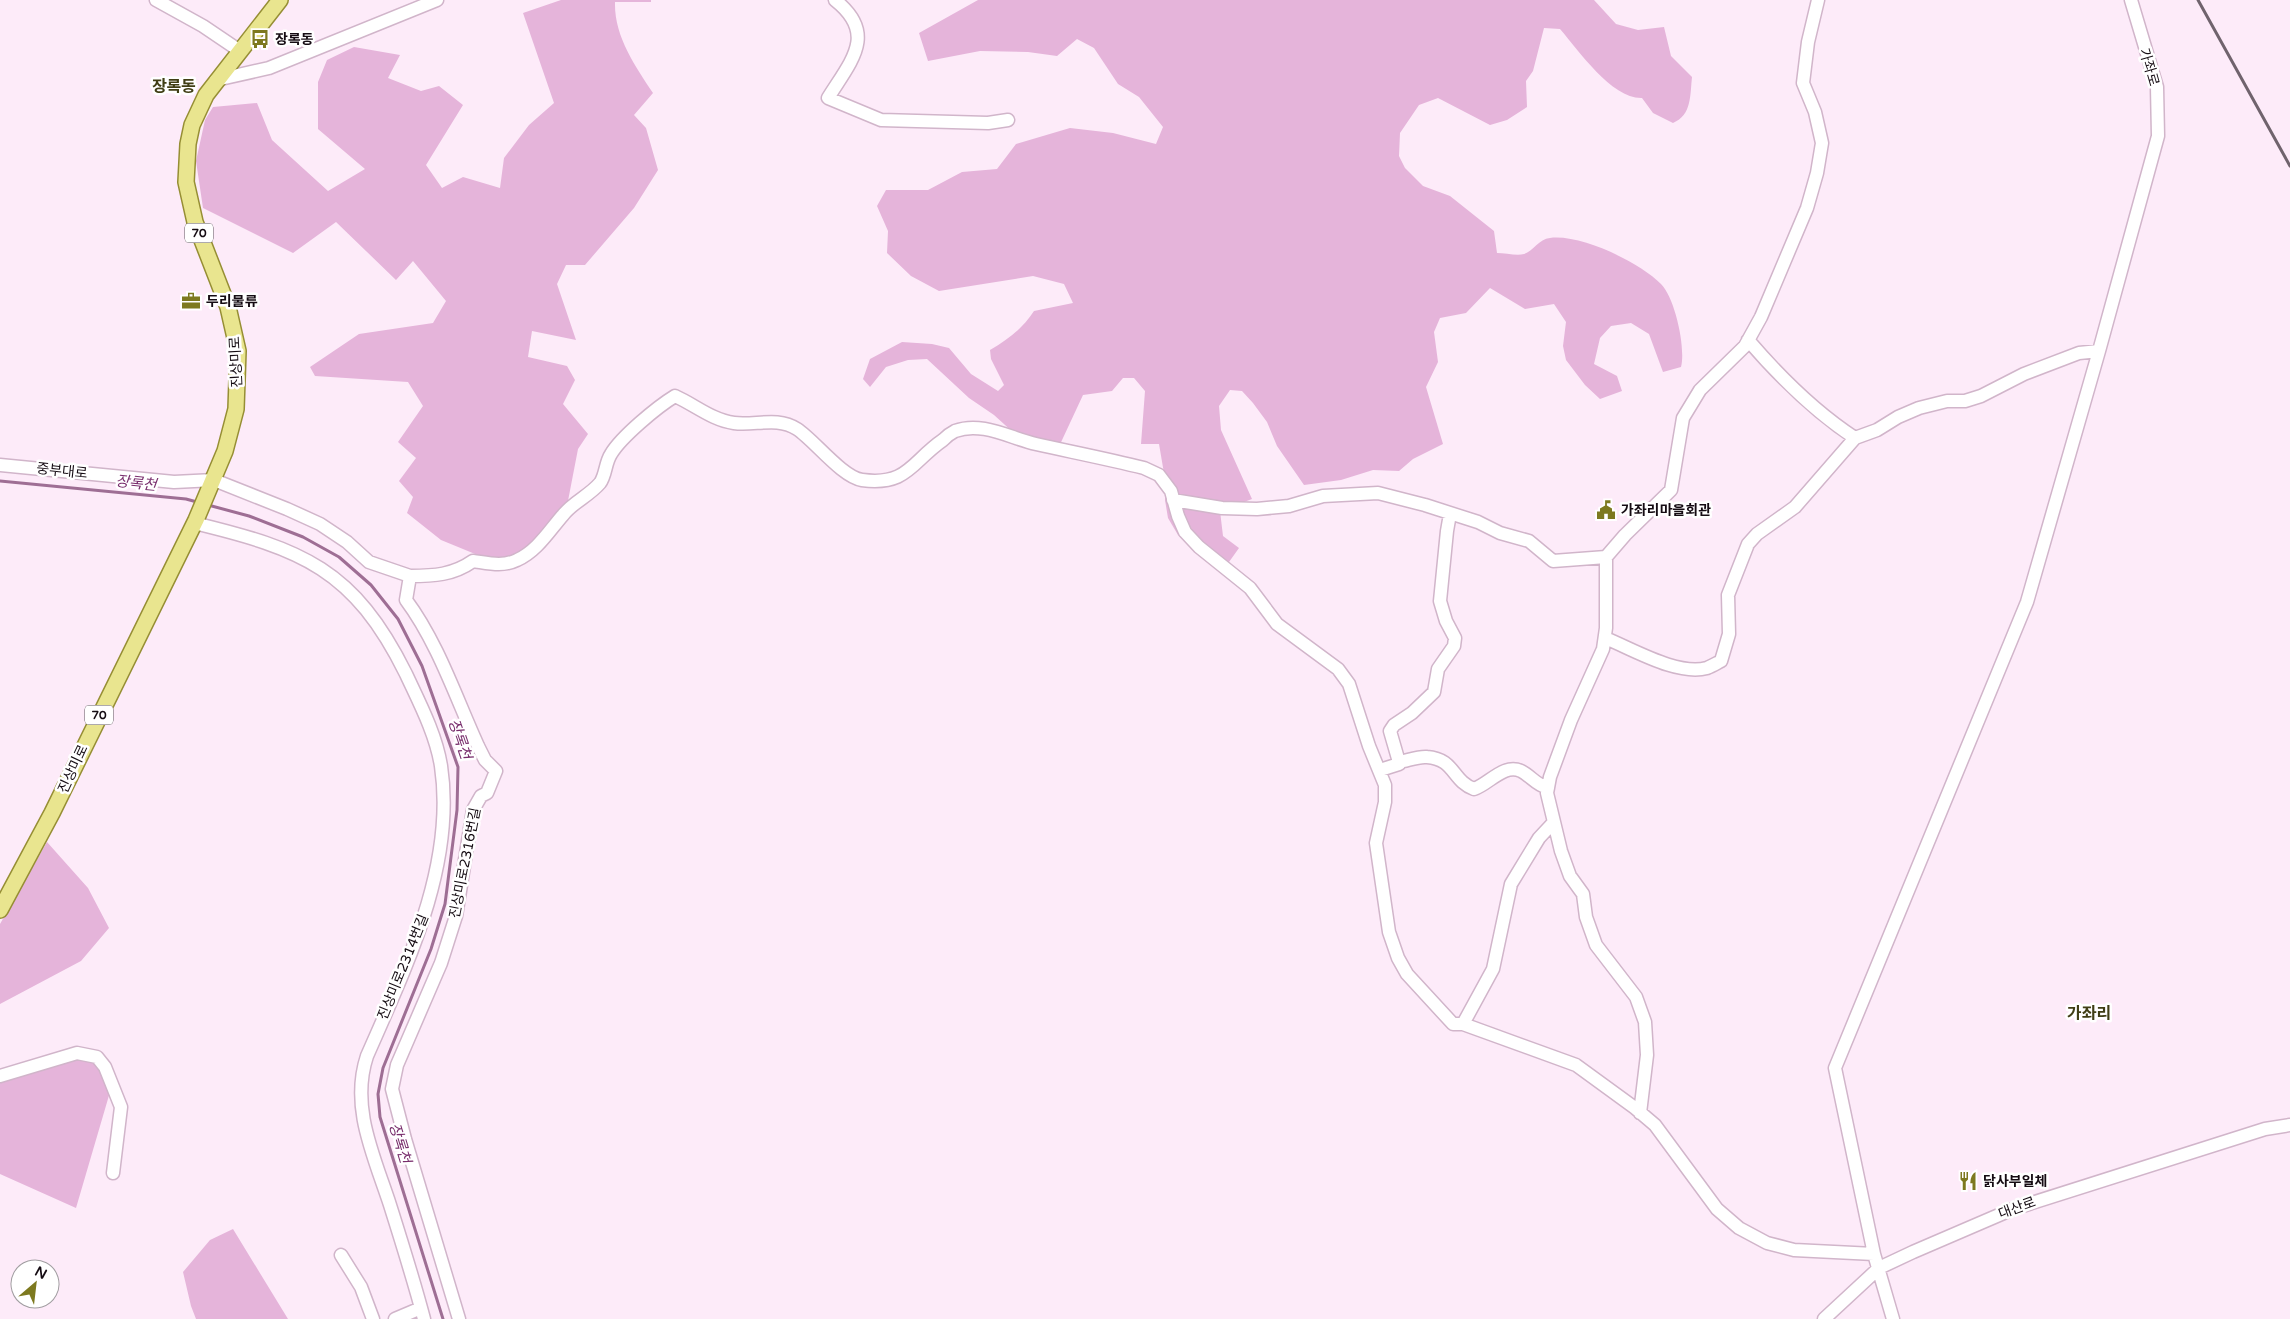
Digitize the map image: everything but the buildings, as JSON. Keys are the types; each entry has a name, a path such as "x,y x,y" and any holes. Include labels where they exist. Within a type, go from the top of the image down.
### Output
{"main road":[{"name":"진상미로","path":"213,484 226,451 236,409 238,351 228,307 195,222 186,182 186,163 192,125 198,110 216,80 280,0"},
{"name":"70","path":"195,521 213,484"},
{"name":"진상미로","path":"0,910 52,813 195,521"}],"street":[{"path":"156,0 183,13 240,51"},
{"path":"216,80 269,68 437,0"},
{"path":"835,0 852,15 857,23 858,37 854,55 828,98 882,120 988,123 1008,120"},
{"path":"1640,1113 1646,1055 1645,1022 1636,997 1596,945 1586,917 1583,894 1570,876 1560,851 1547,793 1571,720 1603,648 1606,557 1625,534 1671,490 1683,418 1700,390 1745,346 1760,317 1807,208 1817,174 1822,143 1815,112 1803,83 1808,42 1818,0"},
{"name":"가좌로","path":"1894,1319 1874,1254 1836,1068 2028,602 2099,351 2158,136 2156,87 2131,0"},
{"path":"1748,340 1807,400 1836,425 1855,438"},
{"path":"1604,638 1667,664 1687,668 1707,668 1721,661 1730,634 1728,595 1748,544 1757,534 1795,507 1855,438 1877,430 1898,417 1920,408 1948,401 1965,401 1980,396 2024,374 2079,352 2099,351"},
{"path":"213,484 287,509 320,524 347,542 370,562 410,576 438,576 460,570 473,561 502,565 518,560 533,549 550,532 567,509 589,495 602,480 608,458 615,447 665,402 675,396 692,403 711,416 734,423 784,422 797,429 840,467 860,480 879,480 901,476 934,445 955,431 975,428 996,431 1034,444 1144,468 1159,476 1171,491 1186,532 1199,547 1250,588 1277,624 1338,669 1349,684 1369,746 1385,785 1385,802 1376,843 1389,932 1398,958 1407,974 1453,1024 1463,1024 1576,1064 1655,1125 1717,1209 1739,1228 1767,1243 1794,1250 1874,1254"},
{"name":"중부대로","path":"0,465 213,484"},
{"path":"1173,500 1222,508 1257,509 1289,506 1323,496 1378,493 1425,505 1478,522 1500,533 1529,541 1553,561 1606,557"},
{"path":"1399,762 1390,731 1394,725 1412,713 1434,692 1438,669 1454,646 1455,638 1446,621 1440,601 1450,514"},
{"name":"진상미로2314번길","path":"195,521 284,549 316,565 349,591 365,608 392,647 418,699 438,749 442,780 442,824 430,899 410,956 367,1056 360,1092 365,1129 423,1314"},
{"name":"진상미로2316번길","path":"410,576 406,600 418,616 428,636 482,753 496,771 487,793 480,796 473,810 456,916 441,963 397,1065 392,1089 405,1139 459,1319"},
{"path":"1380,770 1399,764 1399,762 1425,756 1448,764 1466,786 1474,790 1484,786 1501,772 1510,769 1520,770 1539,786 1548,788"},
{"path":"1463,1024 1493,969 1511,884 1539,838 1553,823"},
{"path":"0,1076 77,1052 96,1057 108,1074 121,1107 113,1173"},
{"name":"대산로","path":"1824,1319 1879,1268 2013,1209 2265,1129 2290,1126"},
{"path":"342,1255 361,1287 373,1319"},
{"path":"394,1319 423,1314"}],"shaded area":[{"path":"561,0 651,0 651,2 615,2 618,27 622,39 653,93 634,115 646,128 658,170 634,208 585,265 566,265 557,284 576,340 532,331 528,357 567,366 575,380 563,404 588,434 578,449 567,506 517,559 480,556 441,540 407,513 413,497 399,481 416,458 398,442 423,406 408,382 315,376 310,367 359,334 433,323 446,301 413,261 396,280 336,222 293,253 203,208 196,161 205,120 213,107 257,103 272,140 328,191 365,169 318,129 318,82 327,60 354,47 400,55 388,78 421,91 439,86 463,105 426,165 442,188 463,177 500,188 504,158 529,125 554,103 523,13"},
{"path":"978,0 1594,0 1616,24 1638,30 1664,27 1671,56 1692,77 1687,110 1684,115 1673,123 1653,113 1642,98 1619,91 1608,82 1586,61 1560,29 1544,28 1533,71 1526,81 1527,107 1507,120 1490,125 1438,98 1419,105 1400,133 1399,156 1405,168 1423,186 1450,196 1494,231 1497,253 1524,254 1546,239 1563,238 1577,240 1609,251 1639,267 1661,284 1671,300 1681,336 1681,367 1663,372 1649,334 1631,323 1611,326 1600,338 1594,364 1617,376 1622,391 1600,399 1585,385 1566,360 1563,346 1566,322 1554,304 1525,309 1490,288 1466,313 1440,318 1434,332 1438,362 1426,387 1443,444 1413,459 1399,471 1373,470 1341,480 1304,485 1277,446 1267,422 1253,403 1242,391 1230,390 1219,406 1221,430 1252,499 1220,511 1223,536 1239,548 1229,562 1211,565 1178,535 1168,518 1165,500 1166,485 1159,444 1141,444 1145,391 1134,378 1123,378 1112,391 1083,395 1056,453 1027,445 994,415 969,398 927,359 908,360 886,367 870,387 863,379 870,359 902,342 932,344 949,348 971,374 998,391 1004,385 991,359 990,350 1015,333 1034,311 1073,303 1064,284 1033,276 939,291 911,276 887,253 888,231 877,206 886,190 928,190 962,172 997,169 1016,144 1070,128 1113,133 1156,144 1163,127 1139,97 1118,84 1094,48 1077,39 1057,56 1028,52 980,51 928,61 919,33"},
{"path":"47,842 88,888 109,928 81,961 0,1004 0,924"},
{"path":"83,1056 98,1066 110,1092 76,1208 0,1174 0,1073"},
{"path":"233,1229 288,1319 196,1319 183,1272 210,1240"}],"waterway":[{"name":"장록천","path":"0,481 186,499 197,502"},
{"name":"장록천","path":"208,505 249,516 303,537 339,557 371,585 398,619 422,666 458,767 457,810 445,904 431,949 383,1068 378,1094 380,1117 443,1319"}],"railway":[{"path":"2198,0 2290,166"}],"place":[{"name":"장록동","path":"260,39"},
{"name":"두리물류","path":"191,301"},
{"name":"가좌리마을회관","path":"1606,510"},
{"name":"닭사부일체","path":"1968,1181"}],"district":[{"name":"장록동","path":"174,87"},
{"name":"가좌리","path":"2089,1014"}]}
